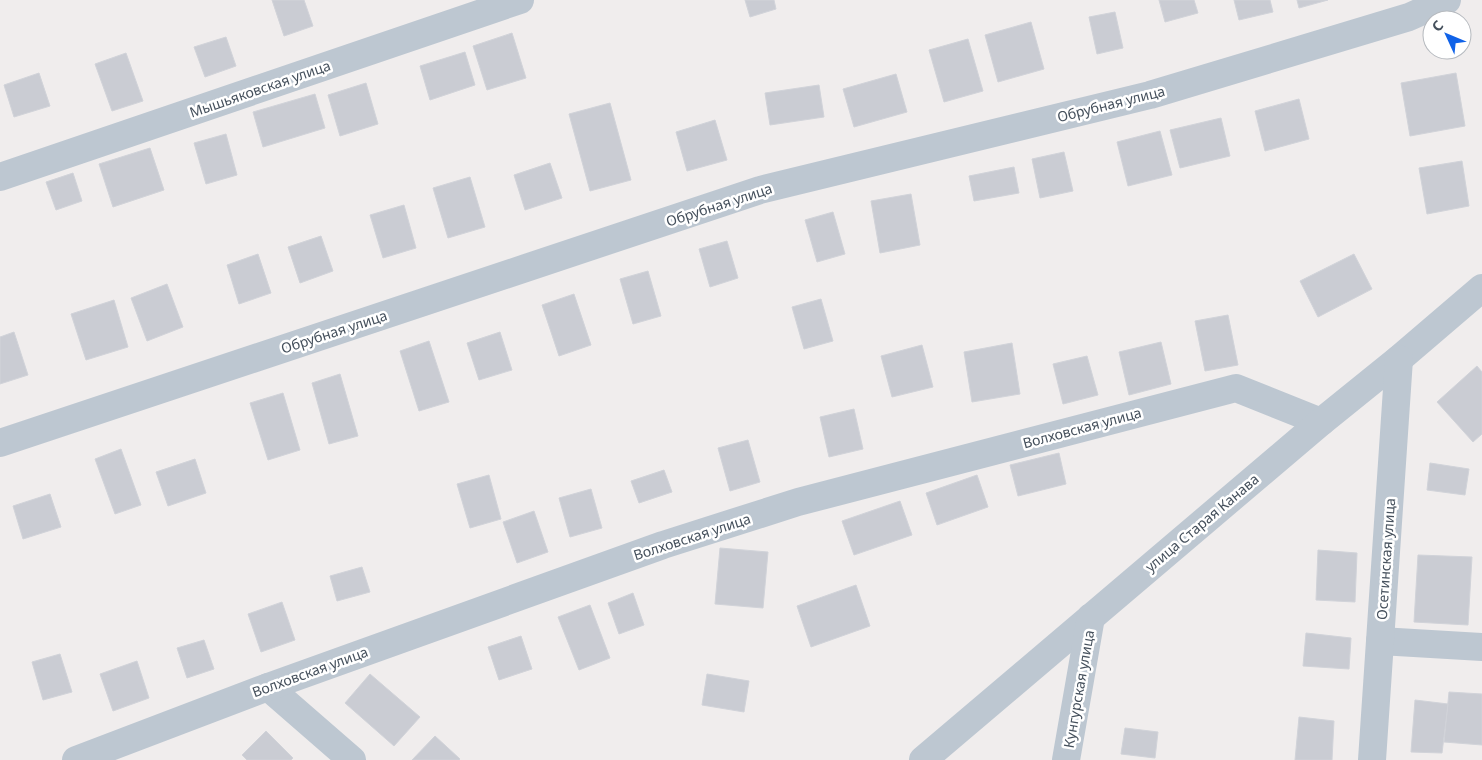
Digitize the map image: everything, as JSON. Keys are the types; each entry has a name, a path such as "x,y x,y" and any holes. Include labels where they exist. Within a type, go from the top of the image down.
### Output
{"street":[{"name":"Мышьяковская улица","path":"0,177 520,0"},
{"name":"Обрубная улица","path":"0,443 760,190 1150,95 1409,17 1448,0"},
{"name":"улица Старая Канава","path":"923,760 1482,288"},
{"name":"Осетинская улица","path":"1372,760 1399,359"},
{"name":"Волховская улица","path":"76,760 268,687 663,545 789,505 1236,388 1321,422"},
{"name":"Кунгурская улица","path":"1066,760 1091,617"},
{"path":"1380,641 1482,647"},
{"path":"268,687 352,760"}],"building":[{"path":"272,0 304,0 313,26 284,36"},
{"path":"745,0 774,0 776,9 750,17"},
{"path":"1159,0 1194,0 1198,13 1165,22"},
{"path":"1234,0 1270,0 1273,12 1239,20"},
{"path":"1297,0 1328,0 1299,8"},
{"path":"1115,12 1123,48 1097,54 1089,17"},
{"path":"1031,22 1044,69 998,82 985,35"},
{"path":"512,33 526,78 487,90 473,46"},
{"path":"226,37 236,66 205,77 194,47"},
{"path":"968,39 983,91 944,102 929,50"},
{"path":"465,52 475,85 430,100 420,66"},
{"path":"126,53 143,101 112,111 95,64"},
{"path":"39,73 50,106 14,117 4,85"},
{"path":"1456,73 1465,126 1410,136 1401,83"},
{"path":"896,74 907,112 854,127 843,89"},
{"path":"366,83 378,124 340,136 328,95"},
{"path":"819,85 824,117 770,125 765,93"},
{"path":"315,94 325,128 263,147 253,112"},
{"path":"1299,99 1309,139 1265,151 1255,111"},
{"path":"610,103 631,180 590,191 569,114"},
{"path":"1221,118 1230,156 1180,168 1170,130"},
{"path":"715,120 727,160 687,171 676,132"},
{"path":"1160,131 1172,175 1128,186 1117,142"},
{"path":"226,134 237,175 206,184 194,143"},
{"path":"150,148 164,190 113,207 99,164"},
{"path":"1064,152 1073,191 1040,198 1032,159"},
{"path":"1462,161 1469,206 1427,214 1419,168"},
{"path":"550,163 562,198 525,210 514,175"},
{"path":"1014,167 1019,193 974,201 969,176"},
{"path":"73,173 82,201 56,210 46,182"},
{"path":"470,177 485,227 448,238 433,188"},
{"path":"911,194 920,245 880,253 871,201"},
{"path":"404,205 416,248 383,258 370,215"},
{"path":"833,212 845,254 817,262 805,220"},
{"path":"321,236 333,271 300,283 288,247"},
{"path":"727,241 738,278 710,287 699,249"},
{"path":"258,254 271,293 239,304 227,265"},
{"path":"1354,254 1372,289 1318,317 1300,281"},
{"path":"648,271 661,316 633,324 620,279"},
{"path":"167,284 183,327 147,341 131,298"},
{"path":"574,294 591,345 559,356 542,305"},
{"path":"821,299 833,341 804,349 792,307"},
{"path":"114,300 128,347 86,360 71,314"},
{"path":"1228,315 1238,365 1205,371 1195,321"},
{"path":"14,332 28,375 0,384 0,337"},
{"path":"500,332 512,370 479,380 467,343"},
{"path":"429,341 449,402 419,411 400,351"},
{"path":"1161,342 1171,384 1129,395 1119,352"},
{"path":"1012,343 1020,394 972,402 964,352"},
{"path":"922,345 933,387 892,397 881,356"},
{"path":"1087,356 1098,395 1063,404 1053,364"},
{"path":"1477,366 1482,372 1482,434 1473,442 1437,402"},
{"path":"340,374 358,436 329,444 312,383"},
{"path":"283,393 300,450 268,460 250,403"},
{"path":"854,409 863,449 829,457 820,417"},
{"path":"748,440 760,482 730,491 718,448"},
{"path":"121,449 141,505 115,514 95,459"},
{"path":"1059,453 1066,484 1018,496 1010,465"},
{"path":"195,459 206,493 168,506 156,472"},
{"path":"1430,463 1469,469 1465,495 1427,490"},
{"path":"664,470 672,492 639,503 631,481"},
{"path":"489,475 501,519 470,528 457,484"},
{"path":"977,475 988,507 937,525 926,493"},
{"path":"591,489 602,528 570,537 559,498"},
{"path":"50,494 61,527 23,539 13,506"},
{"path":"900,501 912,535 854,555 842,521"},
{"path":"534,511 548,552 517,563 503,522"},
{"path":"720,548 768,552 763,608 715,604"},
{"path":"1318,550 1357,553 1355,602 1316,600"},
{"path":"1418,555 1472,557 1468,625 1414,622"},
{"path":"362,567 370,592 337,601 330,576"},
{"path":"856,585 870,626 811,647 797,606"},
{"path":"633,593 644,625 619,634 608,603"},
{"path":"282,602 295,640 261,652 248,614"},
{"path":"590,605 610,658 579,670 558,617"},
{"path":"1306,633 1351,638 1349,669 1303,666"},
{"path":"521,636 532,669 499,680 488,647"},
{"path":"204,640 214,669 187,678 177,648"},
{"path":"60,654 72,692 43,700 32,662"},
{"path":"137,661 149,698 113,711 100,674"},
{"path":"370,674 420,717 394,746 345,703"},
{"path":"707,674 749,681 744,712 702,705"},
{"path":"1449,692 1482,694 1482,745 1444,742"},
{"path":"1415,700 1448,704 1442,753 1411,752"},
{"path":"1299,717 1334,721 1332,760 1295,760"},
{"path":"1125,728 1158,732 1155,758 1121,754"},
{"path":"266,731 293,758 291,760 247,760 242,755"},
{"path":"435,736 460,759 412,760"}]}
